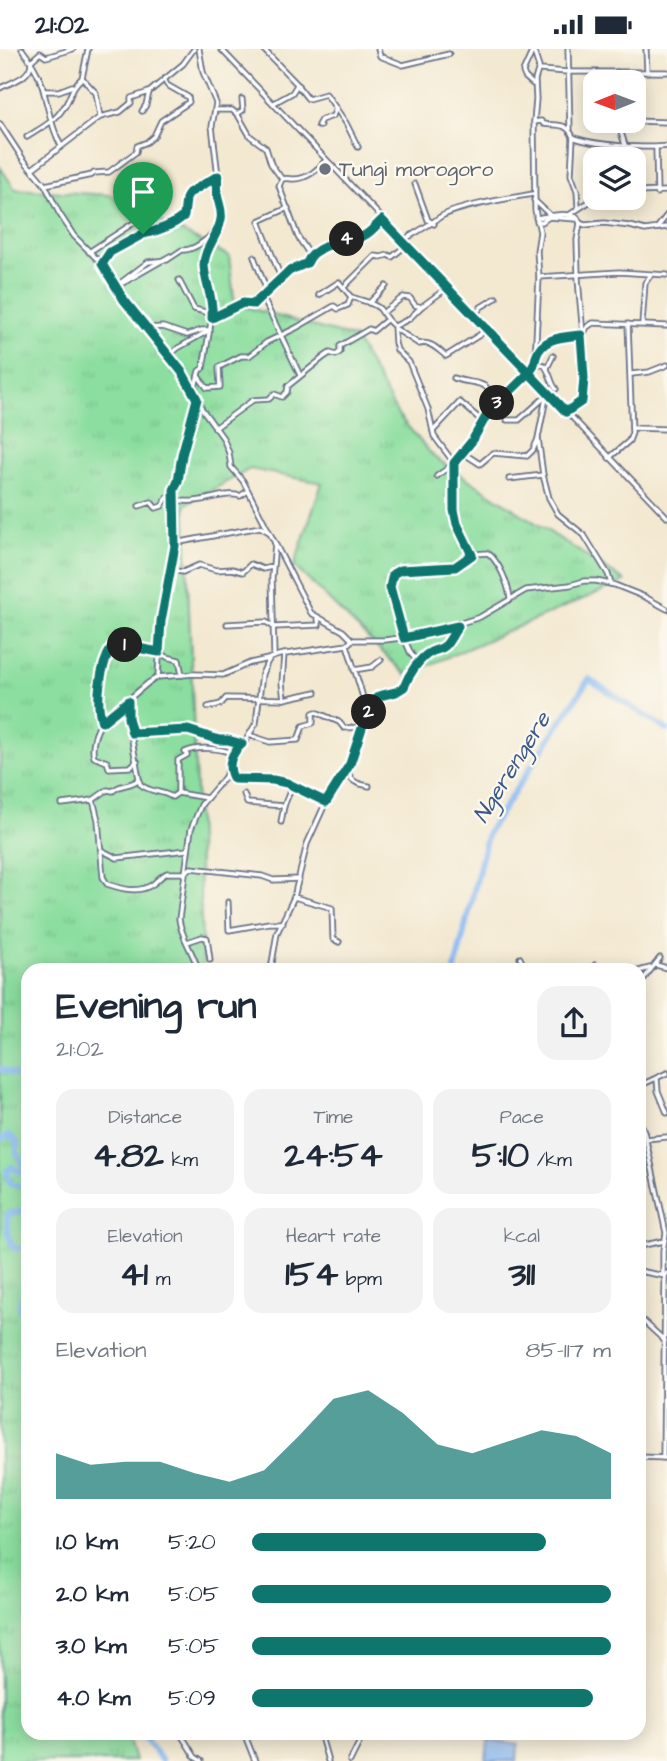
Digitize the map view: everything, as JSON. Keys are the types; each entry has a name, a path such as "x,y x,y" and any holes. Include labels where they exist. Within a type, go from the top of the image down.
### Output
{"street":[{"path":"22,49 31,61 44,91 52,130 61,146"},
{"path":"31,61 40,53 46,57 73,49"},
{"path":"44,91 59,91 73,86 82,78 88,49"},
{"path":"32,169 100,117 120,112 131,103 131,98 149,92 183,64 196,49"},
{"path":"194,391 203,367 213,316 214,303 208,289 204,264 221,213 217,195 218,176 212,126 216,110 214,95 196,49"},
{"path":"220,49 484,325 547,395 667,517"},
{"path":"263,49 308,99 326,94 358,147"},
{"path":"378,49 380,56 402,65 449,54"},
{"path":"437,477 463,453 482,421 529,373 535,363 539,277 537,250 540,232 534,197 534,122 535,85 539,70 533,49"},
{"path":"533,49 523,73 535,85"},
{"path":"568,49 570,129 573,137 571,176 577,191 578,207"},
{"path":"646,49 648,72 667,72"},
{"path":"0,88 28,73 32,68 31,61"},
{"path":"539,70 583,72"},
{"path":"82,78 94,90 100,117"},
{"path":"45,185 94,173 110,172 136,152 137,146 153,137 161,121 189,102 188,97 167,85 164,79"},
{"path":"274,103 292,93 298,85"},
{"path":"27,137 57,117 68,102 73,86"},
{"path":"142,111 149,92"},
{"path":"237,114 243,110 242,99"},
{"path":"320,126 318,125 321,120 333,116 336,108"},
{"path":"216,110 232,110 237,114 250,136 266,148 271,164 282,179"},
{"path":"563,125 570,114"},
{"path":"534,122 563,125 570,129"},
{"path":"646,122 667,123"},
{"path":"0,124 45,185 69,228 102,264 115,287 194,391 229,453 231,467 248,491 310,610 318,619 343,631 352,640"},
{"path":"621,133 625,145"},
{"path":"573,137 656,148 667,146"},
{"path":"656,148 657,193"},
{"path":"282,179 304,176 318,170 326,160"},
{"path":"102,264 112,251 140,235 173,225 181,219 189,193 218,176"},
{"path":"282,179 279,188 298,237 310,255"},
{"path":"415,184 428,220 434,224"},
{"path":"646,193 667,191"},
{"path":"534,197 550,215"},
{"path":"402,241 434,224 441,217 481,204 534,197"},
{"path":"569,215 583,204"},
{"path":"281,278 259,221 288,208"},
{"path":"536,220 550,215 569,215 579,221"},
{"path":"657,228 667,215"},
{"path":"536,220 542,222 550,217 645,230 667,227"},
{"path":"178,280 194,309 213,316 243,303 254,304 295,267 307,263 310,255 345,239 364,236 382,220"},
{"path":"566,412 582,401 583,395 576,240 579,221"},
{"path":"89,252 135,222"},
{"path":"115,287 143,265 151,261 167,260 217,231"},
{"path":"344,287 375,256 392,257 403,248"},
{"path":"159,260 170,256"},
{"path":"254,257 267,291"},
{"path":"539,277 619,272 667,275"},
{"path":"642,324 645,283 650,276"},
{"path":"319,295 339,282 351,297 382,311 386,321 394,327 419,344 425,342 434,346 446,356 481,334 484,325"},
{"path":"369,303 386,286"},
{"path":"394,327 409,319 447,288"},
{"path":"262,296 300,375"},
{"path":"198,376 207,388 220,387 219,367 241,356 248,356 258,347 308,322 328,307 334,306 338,309 348,305 351,297"},
{"path":"385,311 403,297 410,298 415,305 421,307"},
{"path":"474,316 481,307 496,298"},
{"path":"215,428 253,400 269,399 274,394 282,397 288,386 300,375 330,353 336,355 341,352 340,346 368,329 376,330 386,321"},
{"path":"536,354 554,338 581,335 593,323 667,326"},
{"path":"609,458 629,441 632,428 628,324"},
{"path":"148,328 163,327 187,335 210,330"},
{"path":"394,327 397,350 409,362 437,440 454,463 454,510 457,524 472,555"},
{"path":"169,356 210,330"},
{"path":"547,368 554,356"},
{"path":"535,363 547,368 552,385 556,389"},
{"path":"632,374 649,372 667,365"},
{"path":"454,378 487,387 498,403"},
{"path":"507,420 519,420 547,395"},
{"path":"463,453 480,464 494,453 527,456 538,438 547,395"},
{"path":"158,677 169,570 175,543 174,498 197,399"},
{"path":"433,431 460,402 482,421"},
{"path":"632,428 667,429"},
{"path":"538,438 543,475 555,510 584,535 608,574 611,584"},
{"path":"509,479 543,475"},
{"path":"139,506 151,502 156,508 162,506 167,498 184,502 230,493 240,496 248,491"},
{"path":"175,543 260,527 269,532"},
{"path":"196,963 179,919 187,850 195,817 225,777 234,754 256,723 262,674 272,657 272,567 275,543"},
{"path":"419,663 411,654 404,638 390,587 393,574 400,570 455,567 472,555 485,552 491,555 509,590 510,598"},
{"path":"169,570 183,572 202,565 216,570 232,569 243,572 251,564 263,569 272,567"},
{"path":"137,761 130,767 109,768 107,762 94,757 97,729 158,677 223,675 250,663 284,654 347,645 352,640 404,638 458,626 492,611 526,590 584,581 611,584 667,611"},
{"path":"227,624 266,622 274,627 319,625 318,619"},
{"path":"369,786 352,780 348,773 367,713 377,697 404,687 419,663 427,654 440,650 458,626"},
{"path":"102,722 97,705 101,677 114,645 159,652 179,660 182,675"},
{"path":"347,645 367,713"},
{"path":"284,654 284,699"},
{"path":"354,670 372,667 381,660"},
{"path":"208,707 221,704 226,698 284,699 316,692"},
{"path":"128,701 138,782"},
{"path":"249,735 270,742 298,740 303,726 313,723 313,713 316,712 339,722 344,728 363,727"},
{"path":"132,733 188,730 242,744"},
{"path":"178,793 178,760 187,755 185,752 193,749 234,754"},
{"path":"272,963 277,933 294,897 307,844 326,802 350,764"},
{"path":"229,767 234,779"},
{"path":"225,777 273,780 326,802"},
{"path":"62,804 93,800 107,790 113,791 118,785 138,782 151,792 164,792 172,797 178,793 207,798"},
{"path":"281,822 292,786"},
{"path":"244,794 247,803 284,806"},
{"path":"93,800 105,881 122,888 142,889 167,873 184,873 191,868 262,876 273,880 299,879"},
{"path":"101,851 117,858 187,850"},
{"path":"294,897 308,902 316,901 332,908 331,935 332,939 339,942"},
{"path":"228,902 229,930 283,923"},
{"path":"187,942 202,937 207,939 210,960"},
{"path":"520,958 522,963"},
{"path":"646,976 660,958"},
{"path":"646,968 653,966 667,968"},
{"path":"646,1082 667,1073"},
{"path":"657,1079 658,1091 667,1113"},
{"path":"646,1139 667,1137"},
{"path":"646,1143 665,1222 666,1315 665,1458 646,1457"},
{"path":"646,1244 665,1241"},
{"path":"646,1274 665,1274"},
{"path":"646,1323 666,1341"},
{"path":"184,1740 195,1757 201,1761"},
{"path":"247,1740 255,1761"},
{"path":"322,1740 328,1761"},
{"path":"350,1761 360,1740"}],"green space":[{"path":"0,167 15,189 110,195 229,256 234,299 242,306 355,338 398,415 434,457 625,581 406,675 294,566 322,483 250,469 185,505 203,963 21,963 21,1740 129,1740 135,1761 0,1761"}],"water":[{"path":"488,1741 518,1744 517,1761 486,1761"}],"waterway":[{"name":"Ngerengere","path":"456,963 488,832 589,679 667,730"},
{"name":"Ngerengere","path":"0,1069 21,1076"},
{"path":"0,1140 9,1135 18,1143 16,1151 21,1162"},
{"path":"21,1172 11,1167 7,1171 10,1184 21,1187"},
{"path":"21,1211 8,1214 7,1222 12,1245 21,1248"},
{"path":"21,1300 21,1312"},
{"path":"146,1740 162,1761"}],"place":[{"name":"Tungi morogoro","path":"325,169"}],"route":[{"path":"143,234 110,252 102,264 124,300 182,372 197,399 174,490 175,546 161,621 159,652 122,645 112,647 101,677 102,685 97,705 101,720 102,722 128,701 128,718 132,733 163,729 188,730 242,744 236,749 229,767 234,779 287,783 326,802 350,764 367,713 375,699 404,687 419,663 427,654 440,650 458,626 404,638 390,587 393,574 400,570 440,570 455,567 472,555 457,524 454,510 454,463 472,441 488,413 529,373 566,412 582,401 584,378 581,335 550,340 536,354 534,366 529,373 382,220 364,236 345,239 315,251 307,263 289,271 254,304 243,303 212,318 214,303 208,289 204,264 221,218 217,195 218,176 189,193 181,219 173,225 143,234"}]}
